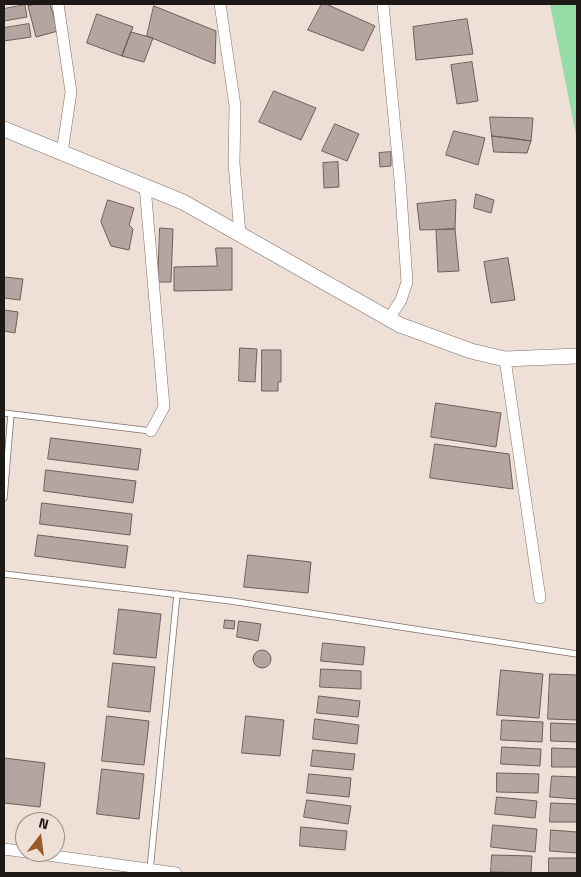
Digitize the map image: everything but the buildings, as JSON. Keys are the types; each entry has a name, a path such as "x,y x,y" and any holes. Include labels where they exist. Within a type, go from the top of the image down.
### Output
{"street":[{"path":"58,4 70,92 62,153"},
{"path":"220,4 235,106 234,163 240,234"},
{"path":"383,4 400,180 407,282 401,300 389,319"},
{"path":"4,129 183,202 400,325 471,351 506,359 577,356"},
{"path":"144,186 164,407 151,431"},
{"path":"506,359 540,598"},
{"path":"4,849 176,873"}],"lane":[{"path":"4,413 151,431"},
{"path":"4,498 12,414"},
{"path":"4,574 231,601 577,654"},
{"path":"150,870 177,594"}],"green space":[{"path":"550,4 577,4 577,140"}]}
